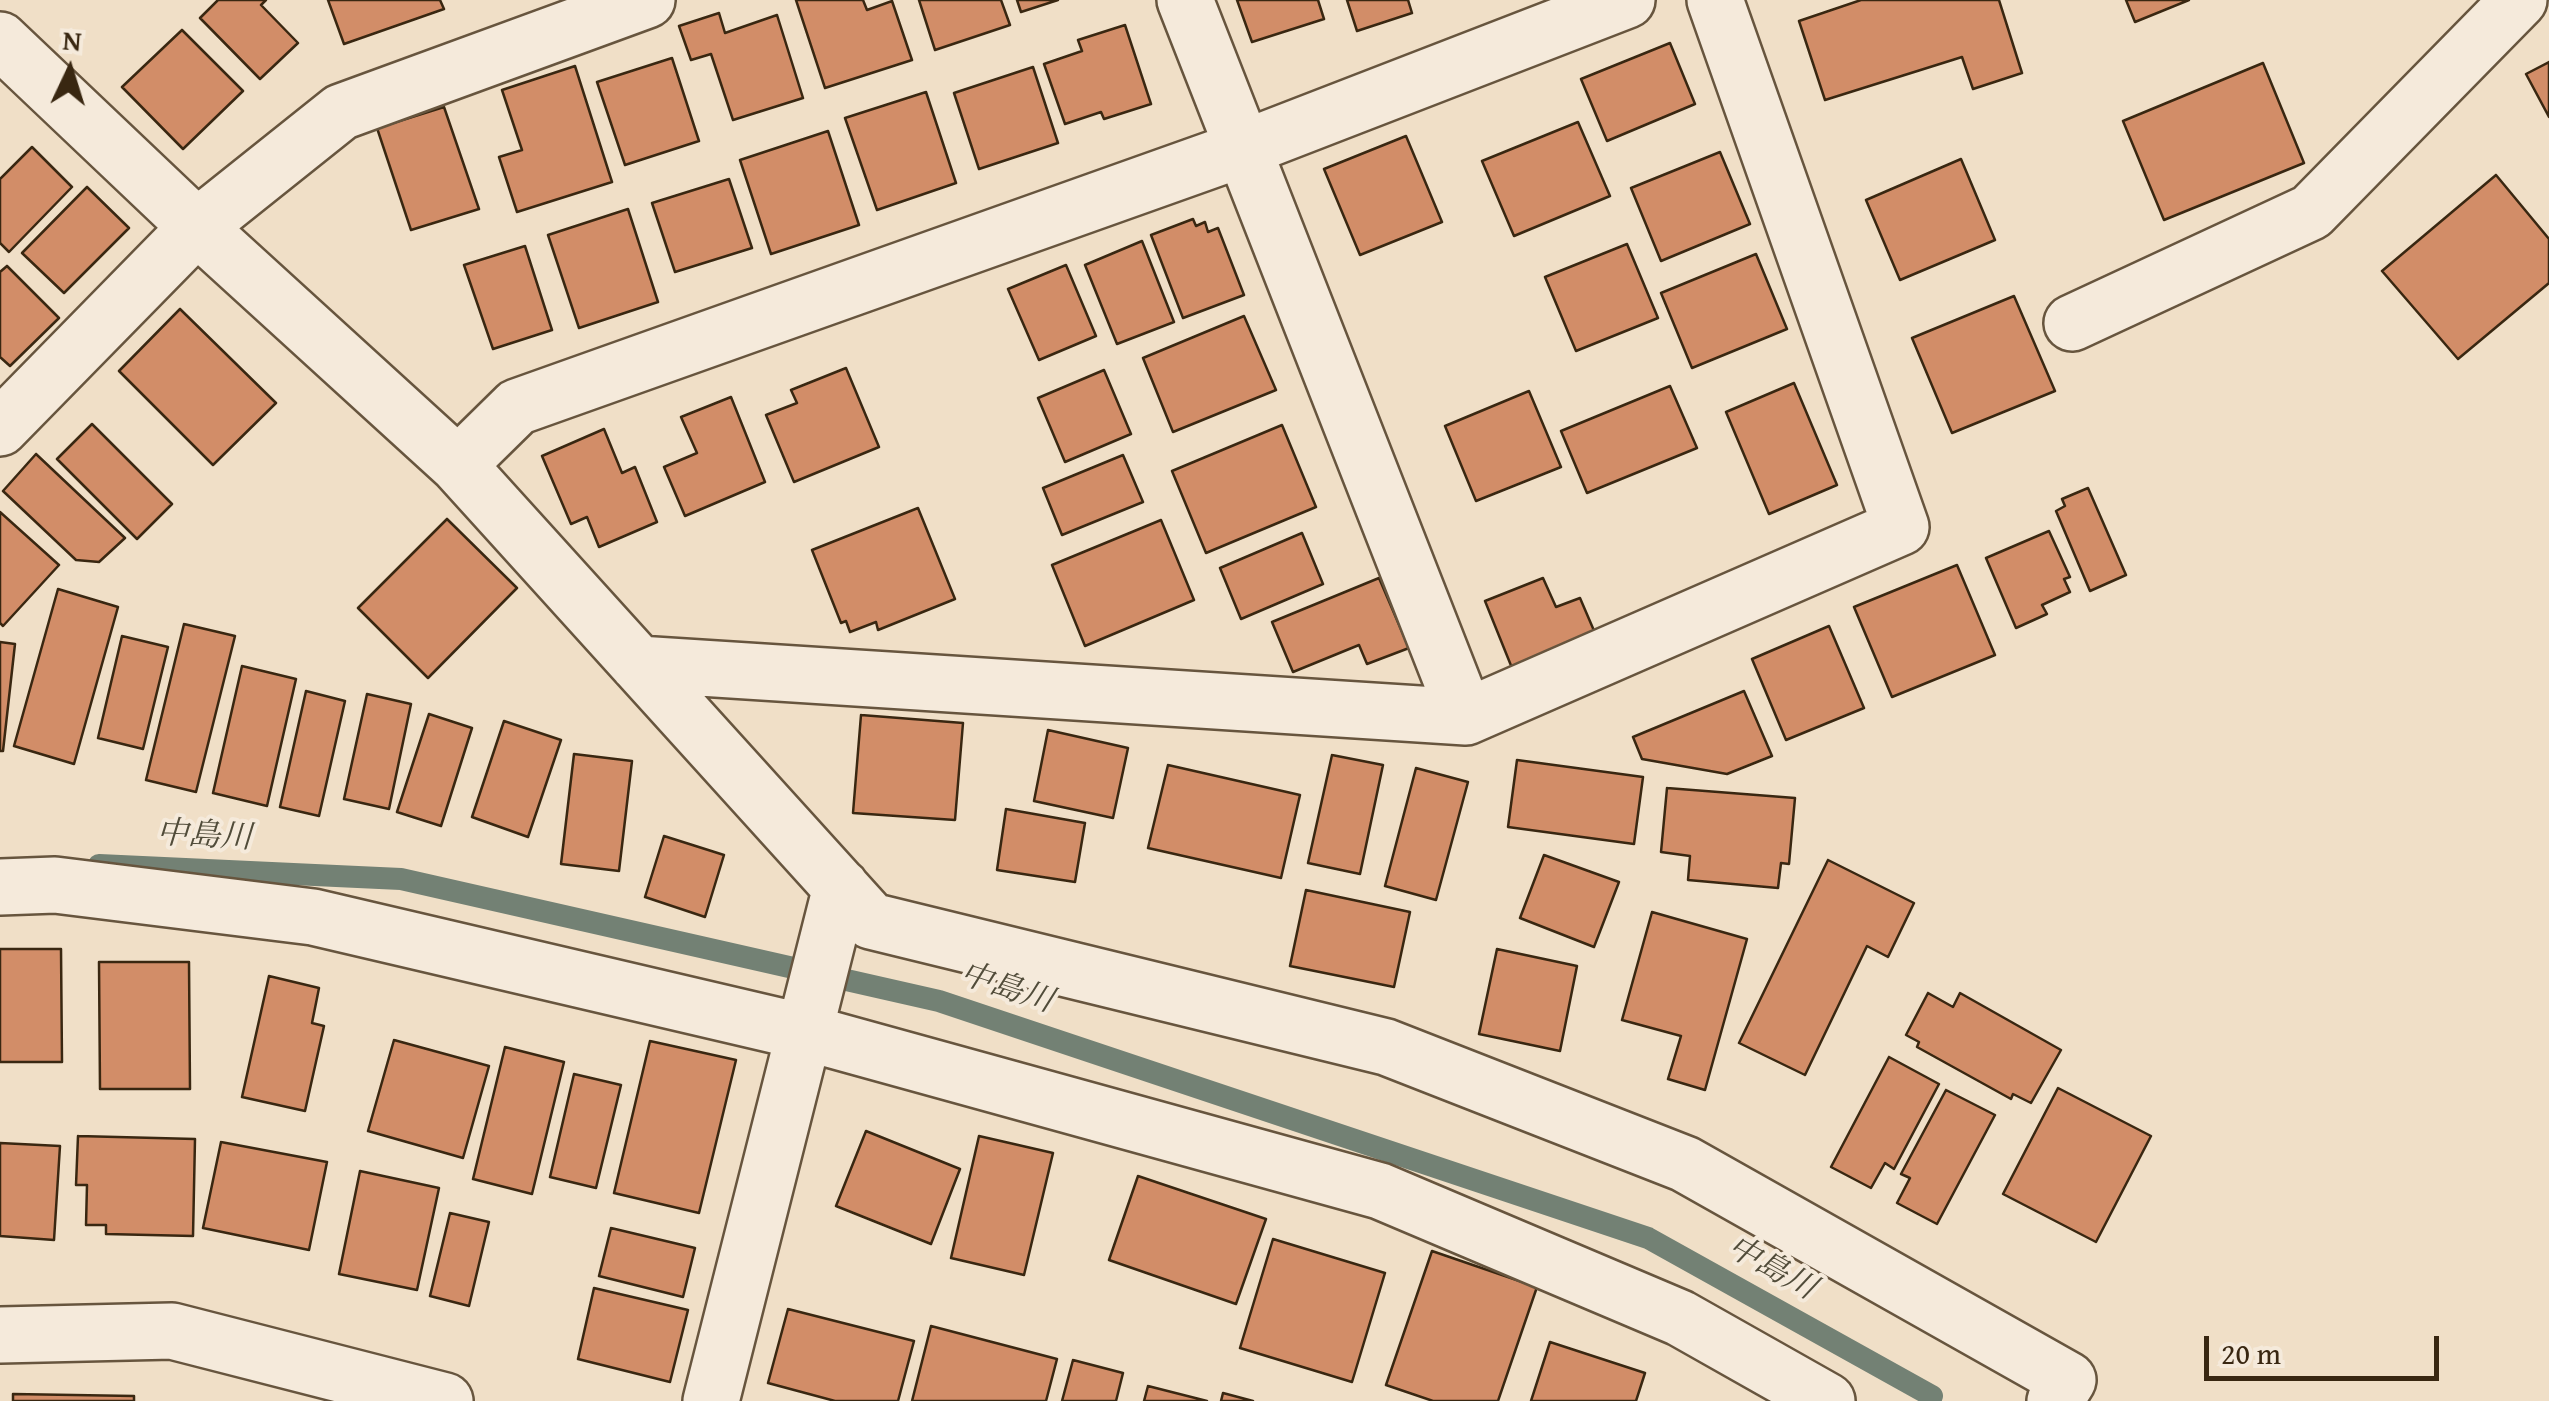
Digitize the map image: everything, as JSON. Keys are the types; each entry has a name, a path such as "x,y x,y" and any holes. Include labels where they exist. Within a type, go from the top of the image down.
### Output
{"street":[{"path":"0,428 197,227 341,112 647,0"},
{"path":"1185,0 1466,716"},
{"path":"458,465 516,407 1242,150 1627,0"},
{"path":"638,664 1466,716 1900,527 1716,0"},
{"path":"2072,323 2311,212 2518,0"},
{"path":"0,40 197,227 458,465 871,921 1386,1046 1684,1164 2068,1380 2054,1401"},
{"path":"0,887 56,884 312,917 813,994 1380,1190 1680,1318 1827,1401"},
{"path":"711,1401 841,888"},
{"path":"0,1336 172,1331 444,1401"}],"building":[{"path":"218,0 266,0 261,5 298,43 260,79 200,18"},
{"path":"328,0 440,0 444,9 344,44"},
{"path":"796,0 863,0 867,10 892,1 912,60 825,88"},
{"path":"919,0 1001,0 1010,25 935,50"},
{"path":"1017,0 1058,0 1021,12"},
{"path":"1237,0 1318,0 1324,19 1252,42"},
{"path":"1347,0 1408,0 1412,13 1357,31"},
{"path":"1861,0 1999,0 2022,73 1973,89 1962,57 1825,100 1799,21"},
{"path":"2126,0 2189,0 2135,22"},
{"path":"719,13 725,33 777,15 803,98 733,120 711,54 691,60 679,26"},
{"path":"1125,25 1151,104 1104,119 1101,112 1065,124 1044,64 1082,51 1078,40"},
{"path":"182,30 243,91 183,149 122,87"},
{"path":"1670,43 1695,104 1607,141 1581,79"},
{"path":"672,58 699,141 625,165 597,82"},
{"path":"2549,62 2549,117 2526,74"},
{"path":"2263,63 2304,163 2164,220 2123,121"},
{"path":"575,66 612,182 517,212 499,157 522,150 502,90"},
{"path":"1033,67 1058,143 979,169 954,93"},
{"path":"926,92 956,183 877,210 845,118"},
{"path":"444,107 479,209 411,230 377,128"},
{"path":"1578,122 1610,196 1514,236 1482,161"},
{"path":"828,131 859,225 771,254 740,160"},
{"path":"1406,136 1442,222 1360,255 1324,169"},
{"path":"32,147 72,187 9,252 0,243 0,179"},
{"path":"1720,152 1750,224 1661,261 1631,188"},
{"path":"1961,159 1995,240 1900,280 1866,200"},
{"path":"2496,175 2549,239 2549,283 2458,359 2382,271"},
{"path":"729,179 752,248 675,272 652,203"},
{"path":"87,187 129,228 64,293 22,253"},
{"path":"628,209 658,302 579,328 548,235"},
{"path":"1193,219 1196,226 1205,222 1208,232 1218,228 1244,295 1183,318 1151,235"},
{"path":"1142,241 1174,322 1117,344 1085,265"},
{"path":"1627,244 1658,318 1576,351 1545,277"},
{"path":"525,246 552,330 493,349 464,265"},
{"path":"1756,254 1787,329 1692,368 1661,293"},
{"path":"1066,265 1096,336 1039,360 1008,289"},
{"path":"7,266 59,318 10,366 0,357 0,272"},
{"path":"2014,296 2055,391 1952,433 1912,338"},
{"path":"180,309 276,403 213,465 119,371"},
{"path":"1244,316 1276,390 1173,432 1143,358"},
{"path":"846,368 879,447 794,482 766,415 797,403 791,390"},
{"path":"1104,370 1131,434 1065,462 1038,398"},
{"path":"1794,383 1837,485 1769,514 1726,412"},
{"path":"1670,386 1697,448 1587,493 1561,431"},
{"path":"1529,391 1561,467 1476,501 1445,426"},
{"path":"731,397 765,482 685,516 664,467 697,453 681,417"},
{"path":"92,424 172,504 137,539 57,459"},
{"path":"1282,425 1316,507 1206,553 1172,471"},
{"path":"604,429 622,473 635,467 657,522 599,547 587,517 571,524 542,456"},
{"path":"36,454 125,538 99,562 76,560 3,491"},
{"path":"1123,455 1143,502 1062,535 1043,488"},
{"path":"2088,488 2126,575 2090,591 2056,511 2065,506 2062,499"},
{"path":"918,508 955,599 878,630 876,622 850,632 846,621 841,623 812,550"},
{"path":"0,512 59,565 3,626 0,623"},
{"path":"447,519 517,588 428,678 358,608"},
{"path":"1161,520 1194,600 1085,646 1052,565"},
{"path":"2049,531 2070,577 2064,579 2070,592 2042,605 2047,614 2016,628 1986,558"},
{"path":"1302,533 1323,584 1241,619 1220,568"},
{"path":"1957,565 1995,655 1892,697 1854,607"},
{"path":"1379,578 1409,648 1367,664 1359,645 1293,672 1272,622"},
{"path":"1543,578 1556,607 1580,598 1595,633 1512,668 1485,601"},
{"path":"58,589 118,607 74,764 14,746"},
{"path":"184,624 235,636 196,792 146,780"},
{"path":"1829,626 1864,708 1786,740 1752,659"},
{"path":"122,636 168,647 143,749 98,738"},
{"path":"0,642 15,644 3,751 0,751"},
{"path":"242,666 296,679 267,806 213,793"},
{"path":"306,691 345,701 319,816 280,807"},
{"path":"1744,691 1772,756 1727,774 1642,759 1633,737"},
{"path":"367,694 411,704 389,809 344,799"},
{"path":"429,714 472,728 441,826 397,812"},
{"path":"861,715 963,723 955,820 853,813"},
{"path":"504,721 561,740 528,837 472,817"},
{"path":"1048,730 1128,748 1113,818 1034,801"},
{"path":"574,754 632,761 619,871 561,864"},
{"path":"1332,755 1383,765 1360,874 1308,863"},
{"path":"1517,760 1643,777 1634,844 1508,827"},
{"path":"1168,765 1300,795 1281,878 1148,848"},
{"path":"1416,768 1468,782 1436,900 1385,886"},
{"path":"1667,788 1795,798 1789,864 1781,863 1778,888 1688,880 1690,856 1661,852"},
{"path":"1006,809 1085,823 1075,882 997,870"},
{"path":"664,836 724,855 705,917 645,897"},
{"path":"1544,855 1619,882 1594,947 1520,918"},
{"path":"1828,860 1914,903 1888,957 1867,946 1805,1075 1739,1043"},
{"path":"1306,890 1410,912 1394,987 1290,966"},
{"path":"1652,912 1747,939 1705,1090 1668,1079 1681,1036 1622,1020"},
{"path":"0,949 61,949 62,1062 0,1062"},
{"path":"1497,949 1577,966 1560,1051 1479,1034"},
{"path":"99,962 189,962 190,1089 100,1089"},
{"path":"269,976 319,988 312,1023 324,1026 305,1111 242,1097"},
{"path":"1928,993 1953,1007 1960,993 2061,1050 2031,1103 2013,1094 2011,1099 1917,1047 1919,1042 1906,1035"},
{"path":"394,1040 489,1066 463,1158 368,1131"},
{"path":"650,1041 736,1060 699,1213 614,1193"},
{"path":"505,1047 564,1062 532,1194 473,1179"},
{"path":"1889,1057 1939,1084 1894,1169 1885,1163 1871,1188 1831,1167"},
{"path":"574,1074 621,1085 596,1188 550,1177"},
{"path":"2058,1088 2151,1136 2096,1242 2003,1194"},
{"path":"1946,1090 1995,1115 1937,1224 1897,1203 1910,1178 1901,1174"},
{"path":"866,1131 960,1169 931,1244 836,1206"},
{"path":"78,1136 195,1139 193,1236 106,1234 106,1225 86,1225 87,1185 76,1185"},
{"path":"979,1136 1053,1153 1024,1275 951,1258"},
{"path":"221,1142 327,1162 309,1250 203,1228"},
{"path":"0,1143 60,1146 54,1240 0,1236"},
{"path":"360,1171 439,1188 417,1290 339,1274"},
{"path":"1138,1176 1266,1219 1236,1304 1109,1260"},
{"path":"450,1213 489,1222 469,1306 430,1296"},
{"path":"611,1228 695,1248 683,1297 599,1276"},
{"path":"1273,1239 1385,1273 1352,1382 1240,1348"},
{"path":"1432,1251 1537,1287 1498,1401 1433,1401 1386,1385"},
{"path":"594,1288 688,1310 670,1382 578,1359"},
{"path":"788,1309 914,1341 898,1401 835,1401 768,1383"},
{"path":"931,1326 1057,1359 1046,1401 912,1401"},
{"path":"1550,1342 1645,1373 1636,1401 1531,1401"},
{"path":"1073,1360 1123,1373 1116,1401 1062,1401"},
{"path":"1148,1386 1207,1401 1144,1401"},
{"path":"1223,1393 1253,1401 1221,1401"},
{"path":"13,1394 134,1396 134,1401 13,1401"}],"waterway":[{"name":"中島川","path":"99,865 401,879 939,1001 1648,1238 1932,1396"}]}
